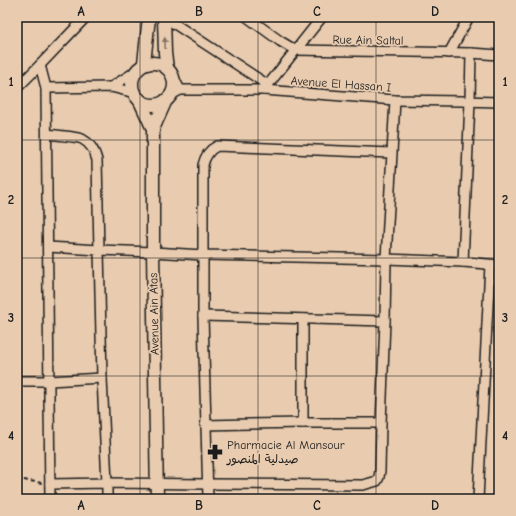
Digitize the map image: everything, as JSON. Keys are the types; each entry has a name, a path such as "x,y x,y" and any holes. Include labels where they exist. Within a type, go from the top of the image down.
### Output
{"street":[{"path":"17,88 86,17"},
{"path":"147,64 144,63 150,17"},
{"path":"164,17 266,88 322,17"},
{"path":"153,129 173,95 174,88 174,81 169,71 165,53 164,17"},
{"path":"247,17 259,20 280,41 295,50"},
{"path":"449,53 469,17"},
{"name":"Rue Ain Saltal","path":"295,50 471,53 499,55"},
{"path":"463,262 471,53"},
{"path":"111,87 135,72 140,67 147,64 161,64 169,71"},
{"path":"40,65 46,88 50,499"},
{"path":"135,72 132,83 133,88 153,129"},
{"path":"46,88 111,87 137,96 144,102 150,104 161,103 173,95"},
{"name":"Avenue El Hassan I","path":"173,95 266,88 395,100 499,102"},
{"path":"50,484 156,483 363,485 376,481 379,477 380,471 386,259 395,100"},
{"name":"Avenue Ain Atas","path":"153,129 153,252 157,499"},
{"path":"47,134 82,139 90,146 95,153 97,160 102,378 107,499"},
{"path":"208,499 203,316 204,160 211,149 217,146 391,153"},
{"path":"48,247 203,255 463,262 494,265 478,499"},
{"path":"203,316 303,320 385,321"},
{"path":"303,320 303,423"},
{"path":"17,381 102,378"},
{"path":"205,425 381,423"}],"path":[{"path":"17,479 50,484"}],"place":[{"name":"Pharmacie Al Mansour صيدلية المنصور","path":"215,452"}]}
